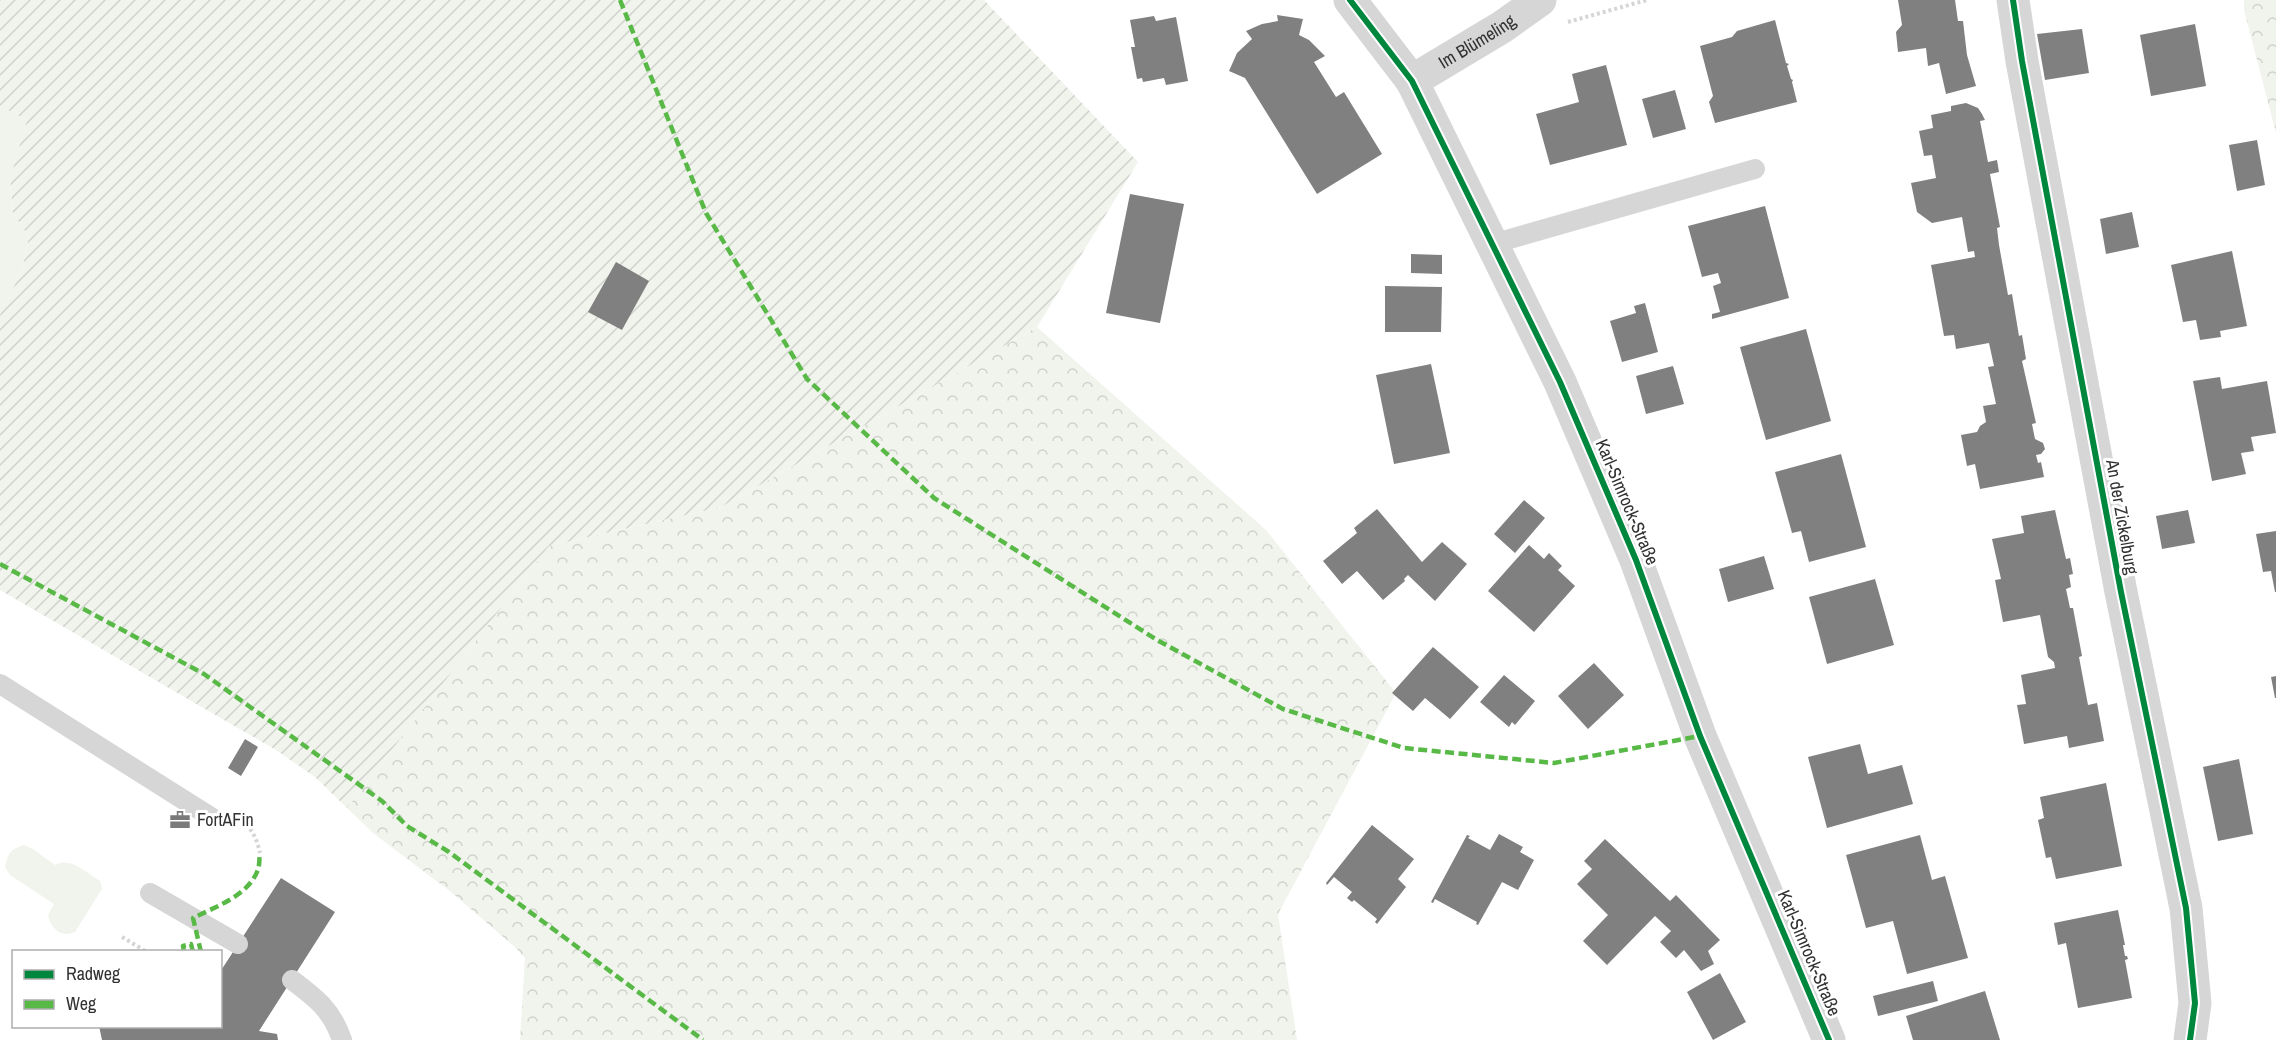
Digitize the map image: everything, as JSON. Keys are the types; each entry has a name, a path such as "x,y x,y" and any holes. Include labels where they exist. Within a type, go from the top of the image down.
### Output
{"street":[{"name":"Karl-Simrock-Straße","path":"1350,0 1412,81 1560,382 1636,560 1700,736 1829,1040"},
{"name":"Im Blümeling","path":"1412,81 1502,27 1540,0"},
{"name":"An der Zickelburg","path":"2013,0 2022,62 2121,592 2186,908 2195,1003 2190,1040"}],"lane":[{"path":"1492,244 1755,169"},
{"path":"0,684 214,819"},
{"path":"150,893 238,944"},
{"path":"292,980 325,1006 342,1040"}],"path":[{"path":"1566,22 1647,0"},
{"path":"233,816 249,828 257,841 260,853"},
{"path":"122,937 145,950"}],"green space":[{"path":"0,0 984,0 1138,162 1037,327 721,507 549,546 347,808 315,777 276,750 0,590 0,315 22,270 29,237 13,213 10,179 27,120 0,106"},
{"path":"2244,0 2276,0 2276,133 2244,10"},
{"path":"0,106 27,120 10,180 13,213 29,237 22,270 0,315"},
{"path":"1037,327 1266,530 1396,693 1278,914 1297,1040 520,1040 525,958 451,892 373,833 347,808 549,546 721,507"},
{"path":"24,845 55,865 72,864 100,881 102,889 75,932 65,934 57,931 48,915 54,904 10,875 5,867 10,853"}],"building":[{"path":"1898,0 1955,0 1958,21 1963,21 1967,55 1976,86 1946,94 1939,63 1928,66 1926,48 1898,52 1896,32 1902,25"},
{"path":"1277,15 1303,19 1299,35 1309,40 1325,56 1314,62 1336,97 1344,92 1382,154 1317,194 1245,78 1229,71 1237,53 1252,39 1246,31 1262,24 1278,21"},
{"path":"1154,16 1156,21 1176,17 1188,81 1166,85 1164,78 1143,82 1142,78 1137,79 1131,47 1135,47 1130,20"},
{"path":"1775,20 1786,63 1789,64 1787,66 1793,80 1797,102 1715,123 1709,102 1713,96 1700,46 1732,37 1737,31"},
{"path":"2195,24 2206,86 2151,96 2140,35"},
{"path":"2082,29 2089,73 2045,80 2037,34"},
{"path":"1606,65 1627,145 1550,165 1536,114 1579,102 1572,74"},
{"path":"1675,90 1686,129 1653,138 1642,99"},
{"path":"1966,103 1978,108 1985,120 1980,121 1988,162 1997,160 1999,172 1990,174 2000,227 1997,228 1999,245 2008,295 2012,294 2019,336 2022,335 2026,359 2022,361 2036,423 2032,424 2035,439 2043,443 2045,449 2041,454 2036,455 2038,463 2041,462 2044,477 1980,489 1975,464 1967,466 1961,435 1977,432 1986,422 1983,406 1996,404 1988,367 1994,366 1989,343 1956,349 1954,335 1944,336 1931,265 1975,257 1974,251 1968,252 1962,217 1932,223 1917,212 1911,183 1936,178 1932,155 1924,156 1919,131 1933,128 1931,115 1951,111 1951,106"},
{"path":"2257,140 2265,185 2237,191 2229,145"},
{"path":"1130,194 1184,204 1160,323 1106,313"},
{"path":"1765,206 1789,298 1712,319 1712,314 1720,312 1713,286 1721,283 1718,273 1702,277 1688,226"},
{"path":"2132,212 2139,247 2106,254 2100,219"},
{"path":"2232,251 2247,326 2220,331 2221,337 2200,340 2196,320 2183,322 2171,265"},
{"path":"1411,254 1442,255 1442,274 1411,273"},
{"path":"616,262 649,281 622,330 588,312"},
{"path":"1385,286 1442,287 1441,332 1385,332"},
{"path":"1645,303 1658,352 1622,362 1610,321 1636,313 1634,306"},
{"path":"1806,329 1831,421 1766,440 1740,347"},
{"path":"1431,364 1450,453 1394,464 1376,375"},
{"path":"1673,366 1684,404 1646,414 1636,376"},
{"path":"2220,377 2222,389 2267,381 2276,433 2251,437 2254,451 2241,453 2246,474 2212,481 2193,381"},
{"path":"1841,454 1866,547 1809,562 1801,531 1792,533 1775,472"},
{"path":"1524,500 1545,518 1515,553 1494,534"},
{"path":"1377,509 1422,562 1442,542 1467,564 1435,601 1408,575 1405,581 1383,600 1357,571 1342,584 1323,561 1357,533 1354,528"},
{"path":"2055,510 2066,559 2070,558 2073,574 2069,575 2071,587 2066,589 2070,608 2073,608 2088,705 2097,703 2104,741 2069,748 2067,736 2024,744 2017,705 2026,704 2021,675 2055,668 2054,662 2048,657 2040,615 2003,622 1995,580 2001,579 1992,539 2024,533 2021,516"},
{"path":"2188,510 2195,543 2162,549 2156,516"},
{"path":"2276,531 2275,592 2271,571 2263,572 2256,534"},
{"path":"1529,545 1544,559 1549,553 1562,566 1558,570 1575,586 1534,632 1488,591"},
{"path":"1764,556 1774,589 1728,602 1719,569"},
{"path":"1875,579 1894,645 1827,664 1809,597"},
{"path":"1433,647 1479,687 1450,719 1425,698 1413,711 1392,693"},
{"path":"1594,663 1624,695 1588,729 1558,696"},
{"path":"1504,675 1535,701 1515,725 1512,722 1509,727 1480,702"},
{"path":"2276,676 2276,698 2275,698 2271,677"},
{"path":"245,739 258,747 241,776 228,768"},
{"path":"1860,744 1868,774 1902,765 1913,804 1827,828 1808,757"},
{"path":"2239,759 2253,834 2218,841 2203,767"},
{"path":"2106,783 2122,866 2056,879 2051,857 2046,858 2038,820 2044,818 2040,797"},
{"path":"1372,825 1414,859 1398,879 1406,887 1377,924 1375,922 1377,919 1354,900 1352,902 1347,898 1352,892 1334,877 1327,885 1326,883"},
{"path":"1499,834 1523,847 1520,852 1534,860 1518,890 1502,882 1478,925 1477,922 1435,899 1433,903 1431,902 1467,835 1470,836 1468,838 1490,850"},
{"path":"1920,835 1932,880 1945,876 1968,958 1907,974 1893,921 1866,928 1846,855"},
{"path":"1605,839 1670,901 1676,895 1720,940 1708,951 1714,964 1701,971 1684,950 1676,958 1660,942 1671,931 1655,916 1607,965 1583,941 1608,915 1577,884 1592,869 1584,861"},
{"path":"281,878 335,912 259,1031 277,1034 278,1040 102,1040 99,1028 222,1028 222,969"},
{"path":"2118,910 2125,956 2128,959 2125,960 2132,998 2078,1008 2066,943 2058,945 2054,923"},
{"path":"1720,973 1746,1022 1713,1040 1687,992"},
{"path":"1933,981 1938,1001 1878,1016 1873,996"},
{"path":"1985,991 2000,1040 1913,1040 1906,1016"}],"marked path":[{"path":"620,0 706,213 807,379 934,498 1157,640 1283,709 1404,748 1554,763 1700,736"},
{"path":"0,564 204,674 382,801 407,826 449,852 703,1040"},
{"path":"214,819 233,816"},
{"path":"201,950 193,918 229,900 246,888 258,870 260,853"},
{"path":"184,950 183,946 191,944 192,950"}],"cycle path":[{"path":"1350,0 1412,81 1560,382 1636,560 1700,736 1829,1040"},
{"path":"2013,0 2022,61 2121,592 2186,908 2195,1003 2190,1040"}],"place":[{"name":"FortAFin","path":"180,820"}]}
